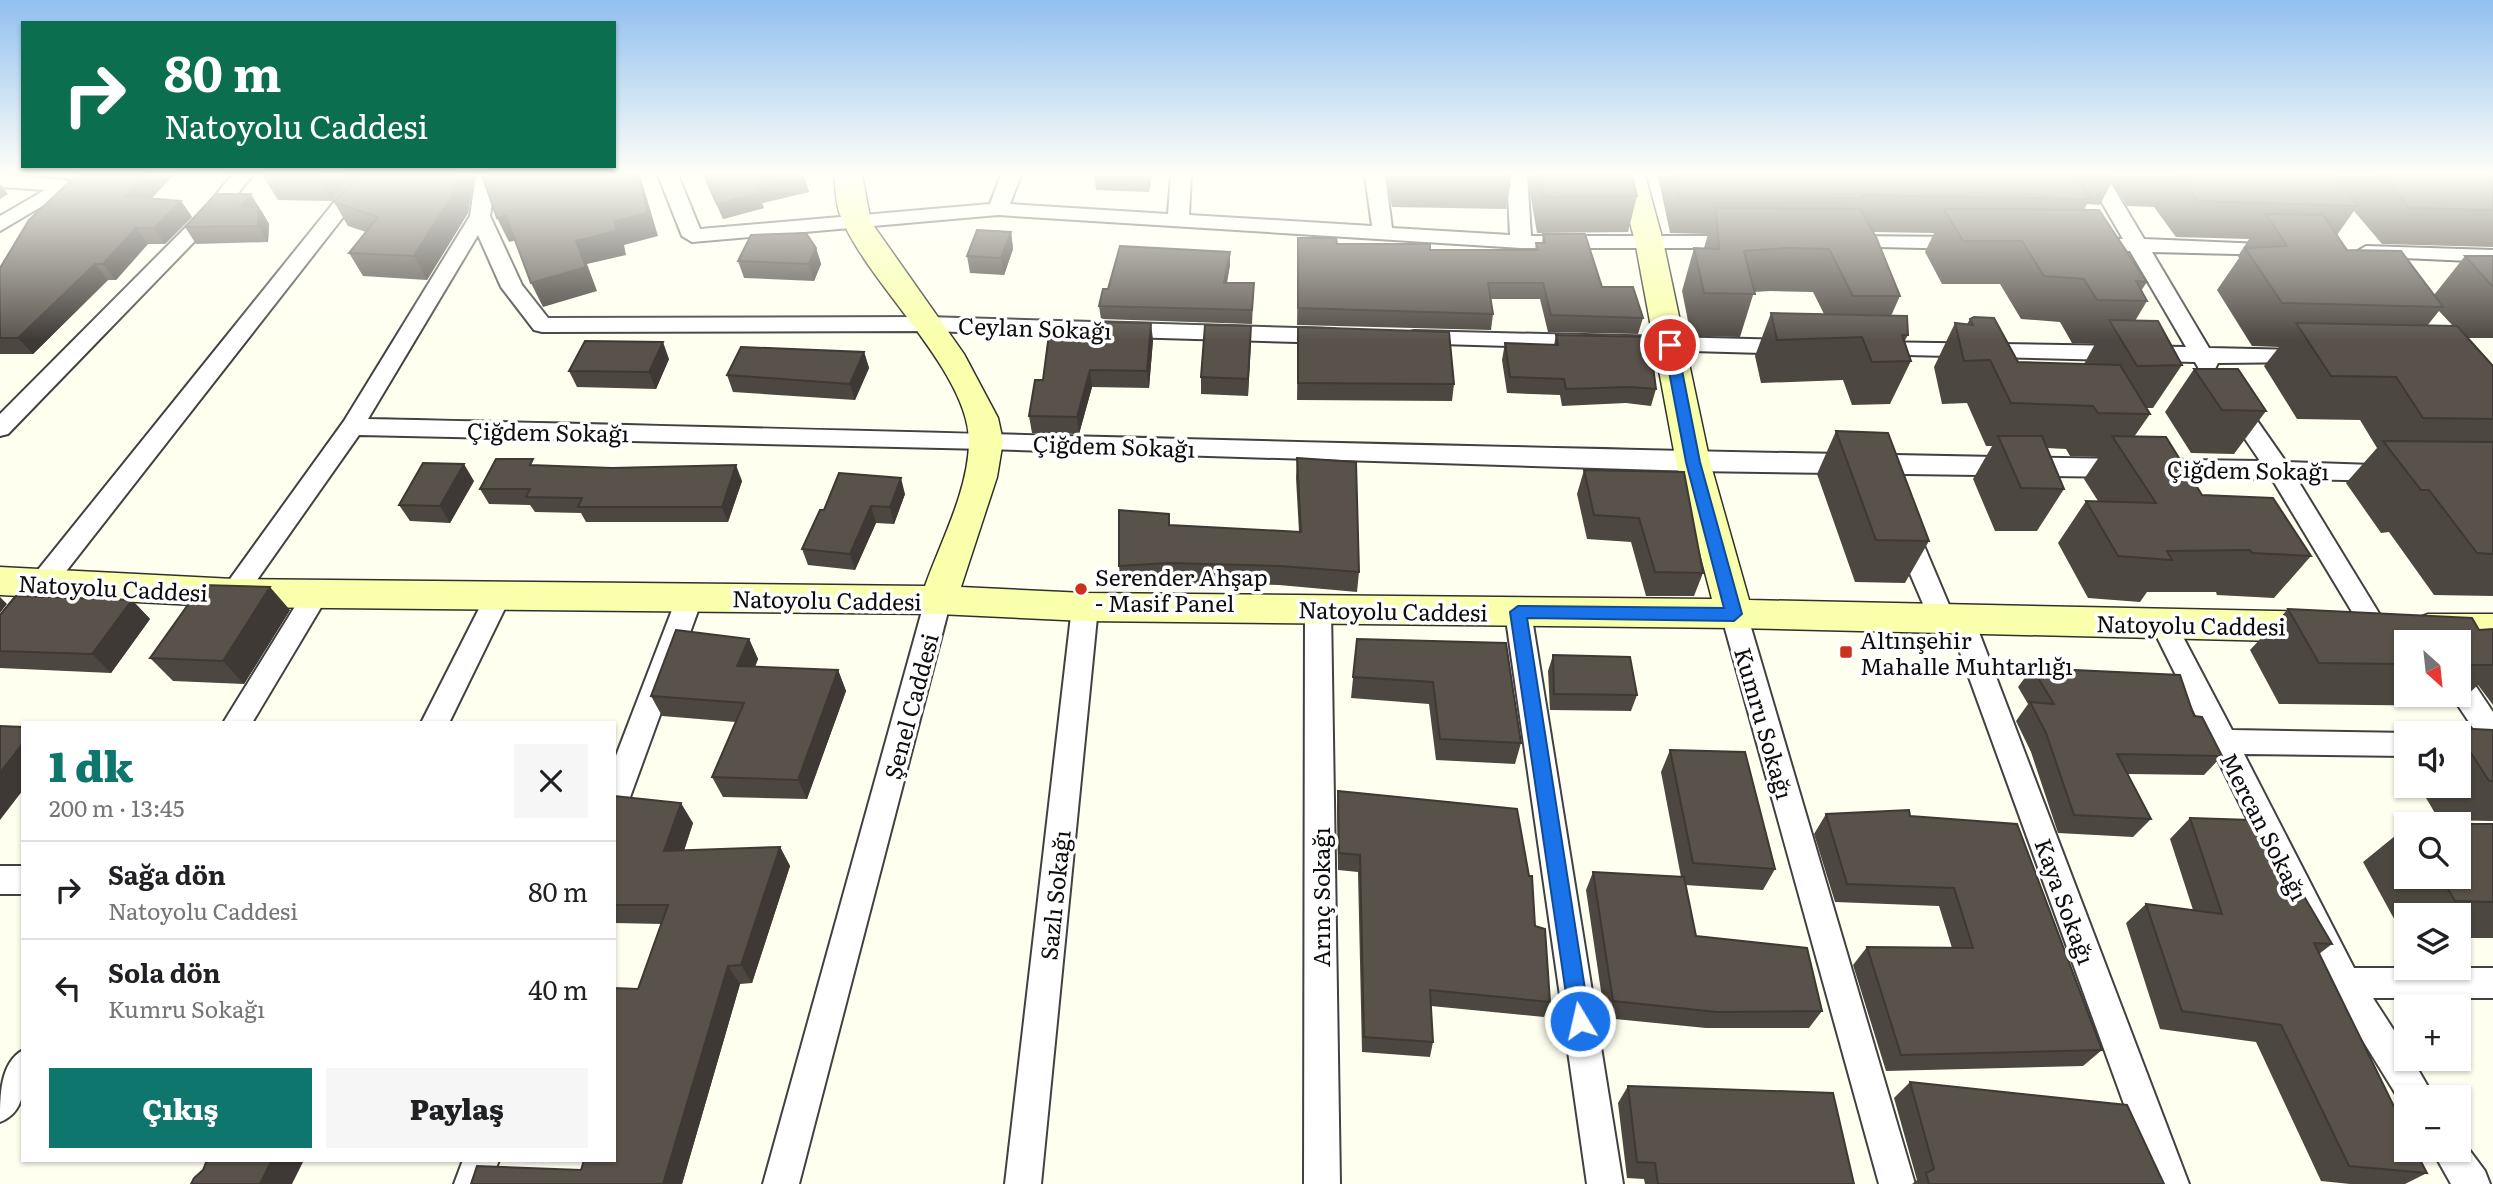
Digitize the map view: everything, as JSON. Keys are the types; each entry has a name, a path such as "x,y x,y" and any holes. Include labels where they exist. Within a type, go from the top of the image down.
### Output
{"main road":[{"name":"Şenel Caddesi","path":"863,230 927,324 978,408 986,441 978,480 938,600"},
{"name":"Kumru Sokağı","path":"1646,230 1693,462 1734,614"},
{"name":"Natoyolu Caddesi","path":"0,581 234,593 938,600 1085,607 1734,614 2375,628 2394,631"},
{"name":"Natoyolu Caddesi","path":"2471,631 2493,629"}],"street":[{"path":"22,238 29,230"},
{"path":"0,428 194,230"},
{"path":"0,636 322,230"},
{"path":"234,593 352,427 471,230"},
{"name":"Ceylan Sokağı","path":"486,230 512,288 542,325 927,324 1354,336"},
{"path":"690,230 692,236 751,230"},
{"path":"1319,230 1521,242 1760,242"},
{"path":"1520,230 1521,242"},
{"path":"2127,230 2200,354 2278,469 2375,628"},
{"path":"1829,242 1982,243"},
{"path":"2066,244 2300,250"},
{"path":"2342,251 2493,256"},
{"path":"1395,338 1824,348"},
{"path":"1852,348 2326,357"},
{"name":"Çiğdem Sokağı","path":"352,427 986,441 1693,462 2413,472"},
{"path":"1877,464 1890,496 1951,618"},
{"path":"238,721 316,594"},
{"path":"436,721 498,596"},
{"path":"616,795 690,597"},
{"name":"Şenel Caddesi","path":"781,1184 938,600"},
{"name":"Sazlı Sokağı","path":"1023,1184 1085,607"},
{"name":"Arınç Sokağı","path":"1318,609 1322,1184"},
{"path":"1518,612 1605,1184"},
{"name":"Kumru Sokağı","path":"1734,614 1897,1184"},
{"name":"Kaya Sokağı","path":"1951,618 2171,1184"},
{"name":"Mercan Sokağı","path":"2163,623 2345,983 2409,1085"},
{"path":"2469,707 2485,742"},
{"path":"2223,742 2394,744"},
{"path":"0,880 21,880"},
{"path":"2345,983 2493,983"},
{"path":"472,1184 480,1162"},
{"path":"2458,1162 2472,1184"}],"building":[{"path":"23,230 134,230 103,264 95,264 18,338 0,338 0,268"},
{"path":"367,230 430,230 414,256 349,253"},
{"path":"511,230 616,230 576,241 586,267 531,283"},
{"path":"977,230 1011,232 1001,258 967,256"},
{"path":"1718,230 1872,230 1900,296 1853,296 1829,249 1786,248 1744,251 1755,294 1704,293 1694,248 1719,249"},
{"path":"1957,230 2113,230 2147,282 2136,281 2147,301 2097,300 2084,279 2044,276 2022,241 1963,241"},
{"path":"2277,230 2333,230 2347,250 2401,251 2443,307 2282,303 2245,248 2287,246"},
{"path":"806,233 816,248 809,264 738,261 751,235"},
{"path":"1543,234 1585,234 1602,287 1633,287 1643,318 1551,315 1543,283 1488,283 1493,314 1298,308 1298,238 1336,238 1337,244 1430,244 1430,250 1538,250 1536,243 1545,243"},
{"path":"1120,246 1230,252 1224,283 1254,283 1252,310 1099,306 1103,289 1108,289"},
{"path":"2465,256 2493,256 2493,287"},
{"path":"1771,313 1907,316 1908,335 1902,335 1911,361 1872,362 1862,337 1777,340"},
{"path":"1994,318 2018,362 2120,365 2150,414 2098,413 2093,406 2011,403 1990,360 1964,361 1955,323 1973,325 1970,319"},
{"path":"2109,320 2158,321 2182,365 2137,366"},
{"path":"1095,322 1151,323 1147,371 1090,370 1077,417 1029,416 1035,380 1043,380 1049,334 1091,337"},
{"path":"2296,323 2457,326 2493,366 2493,419 2423,418 2396,377 2331,376"},
{"path":"1205,325 1251,326 1248,379 1201,377"},
{"path":"1298,327 1449,332 1454,384 1298,383"},
{"path":"1556,335 1649,337 1656,389 1566,389 1564,379 1510,377 1505,343 1558,345"},
{"path":"585,341 663,342 649,372 569,371"},
{"path":"741,347 864,352 850,384 727,375"},
{"path":"2194,369 2238,369 2266,411 2222,410"},
{"path":"1836,431 1888,433 1929,541 1876,540"},
{"path":"1998,436 2042,436 2064,489 2021,488"},
{"path":"2112,436 2166,437 2202,495 2273,498 2311,556 2252,553 2250,550 2167,551 2172,560 2118,556 2086,501 2156,503"},
{"path":"2383,441 2493,442 2493,554 2477,553 2429,490 2421,490"},
{"path":"1297,458 1356,462 1359,572 1280,566 1168,563 1119,566 1119,510 1169,514 1169,525 1301,532"},
{"path":"496,459 533,459 530,465 612,468 736,465 722,507 578,507 582,498 526,497 530,489 480,489"},
{"path":"423,463 464,464 440,506 399,505"},
{"path":"1584,470 1684,472 1703,573 1655,572 1639,518 1594,515"},
{"path":"839,473 901,478 890,507 871,506 850,554 802,549 820,510 824,510"},
{"path":"202,585 270,587 223,661 150,658"},
{"path":"16,596 132,600 92,654 0,651 0,615"},
{"path":"2288,609 2472,618 2479,630 2493,629 2493,665 2471,665 2471,630 2394,630 2394,664 2319,663"},
{"path":"676,630 749,639 737,666 838,670 798,780 712,777 744,703 651,696"},
{"path":"1357,639 1506,643 1521,743 1440,739 1433,682 1353,677"},
{"path":"1553,655 1630,657 1637,695 1554,694"},
{"path":"2032,668 2180,675 2194,716 2202,717 2222,756 2117,754 2151,819 2074,815 2046,733 2030,702 2054,704"},
{"path":"0,726 21,727 21,746 0,773"},
{"path":"2471,729 2493,730 2493,781 2489,781 2471,753"},
{"path":"1670,750 1745,752 1775,869 1693,863"},
{"path":"1338,791 1517,809 1529,876 1532,876 1535,926 1545,929 1550,1002 1430,990 1433,1042 1364,1037 1360,855 1339,853"},
{"path":"616,796 681,803 664,851 780,847 741,965 728,966 663,1184 471,1184 477,1166 581,1170 583,1162 616,1162 616,988 638,989 668,905 616,905"},
{"path":"1909,810 1910,816 2017,824 2102,1050 1901,1055 1867,947 1973,948 1954,888 1847,884 1826,814"},
{"path":"2190,818 2252,820 2285,882 2298,886 2332,944 2314,943 2394,1106 2394,1162 2421,1162 2427,1173 2349,1166 2281,1025 2182,1011 2146,904 2222,914"},
{"path":"2471,824 2493,824 2493,902 2455,901 2448,889 2471,889"},
{"path":"1593,872 1684,877 1696,936 1807,948 1822,1011 1717,1012 1613,1001"},
{"path":"1910,1082 2127,1105 2164,1184 1929,1184 1926,1173 1934,1169"},
{"path":"1628,1086 1833,1093 1854,1184 1658,1184 1655,1163 1637,1162"},
{"path":"206,1162 271,1162 260,1184 191,1184"}],"place":[{"name":"Serender Ahşap - Masif Panel","path":"1081,589"},
{"name":"Altınşehir Mahalle Muhtarlığı","path":"1846,652"}],"route":[{"path":"1580,1021 1518,612 1734,614 1693,462 1670,345"}]}
